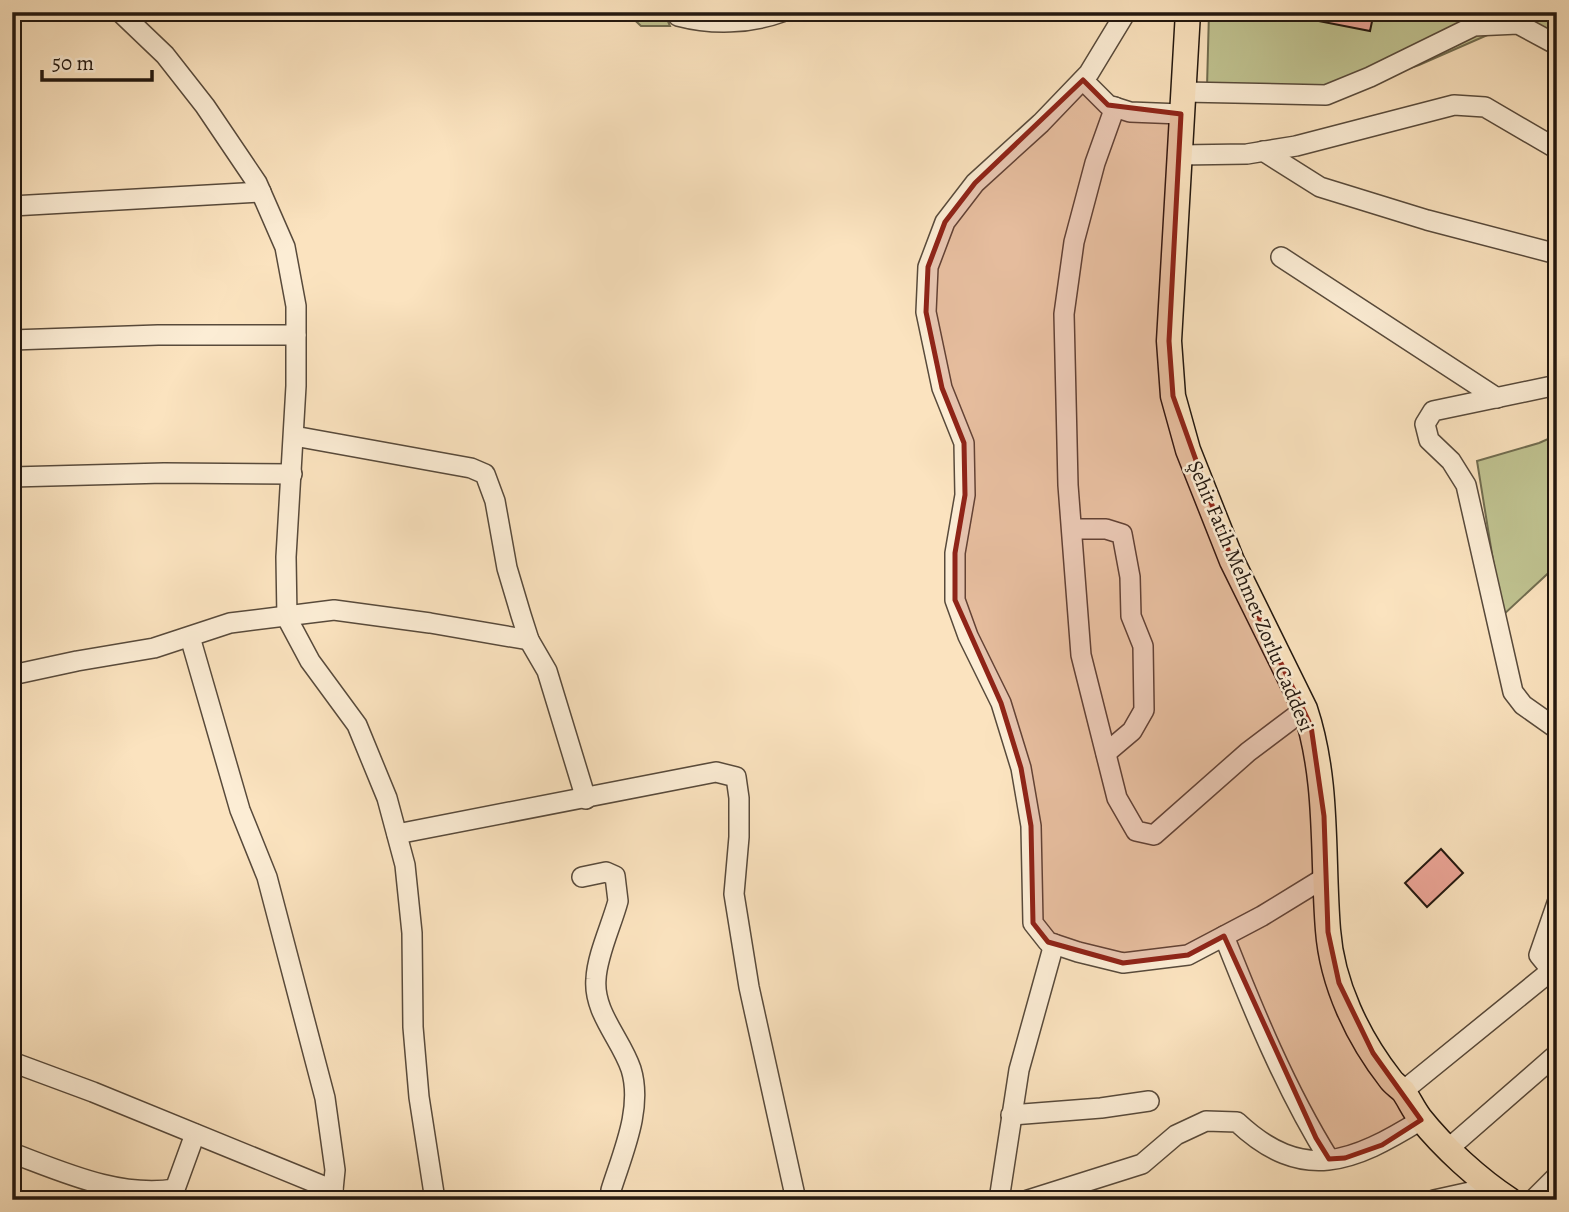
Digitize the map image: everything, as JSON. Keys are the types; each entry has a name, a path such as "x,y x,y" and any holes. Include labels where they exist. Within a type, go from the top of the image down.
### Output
{"main road":[{"name":"Şehit Fatih Mehmet Zorlu Caddesi","path":"1188,12 1169,341 1173,396 1188,450 1232,561 1305,709 1321,778 1326,863 1324,878 1332,957 1349,1010 1392,1082 1403,1091 1422,1120 1448,1149 1502,1193"}],"street":[{"path":"120,12 165,55 205,106 261,192 285,247 296,306 294,436 286,557 287,618 310,661 358,725 387,798 405,865 412,933 413,1027 419,1097 435,1200"},
{"path":"675,12 678,16 709,17 731,22 782,12"},
{"path":"1126,12 1083,80 1041,123 975,183 945,222 928,267 926,312 942,388 964,443 965,495 955,554 955,600 968,636 1001,703 1021,768 1031,826 1033,923 1048,942 1123,963 1188,955 1324,878"},
{"path":"1083,80 1108,105 1130,112 1182,103 1326,94 1370,78 1474,26 1518,24 1557,45"},
{"path":"1180,155 1263,151 1296,146 1454,105 1485,107 1557,149"},
{"path":"1115,107 1095,163 1074,242 1064,314 1068,485 1081,655 1117,798 1136,831 1154,835 1248,752 1305,709"},
{"path":"1263,151 1320,187 1427,220 1557,254"},
{"path":"12,205 261,192"},
{"path":"1281,257 1497,398"},
{"path":"12,340 158,335 296,335"},
{"path":"1557,385 1433,411 1425,424 1429,440 1451,461 1466,485 1513,692 1523,705 1557,729"},
{"path":"294,436 471,468 485,474 495,501 507,568 529,640 547,671 586,799"},
{"path":"12,477 164,473 292,474"},
{"path":"1072,529 1106,529 1122,534 1130,577 1131,616 1143,646 1144,710 1132,731 1106,753"},
{"path":"12,675 154,648 230,623 287,618 334,610 529,640"},
{"path":"12,1062 195,1134 333,1195 335,1170 325,1098 267,877 240,810 190,637"},
{"path":"397,834 716,772 736,777 739,836 734,894 749,987 796,1200"},
{"path":"582,877 606,872 615,876 618,888 618,901 598,967 596,986 602,1010 631,1069 636,1096 632,1121 611,1190 611,1200"},
{"path":"1403,1091 1555,971 1539,955 1557,903"},
{"path":"1224,936 1254,1012 1329,1159"},
{"path":"999,1200 1019,1070 1054,944"},
{"path":"1448,1149 1557,1054"},
{"path":"1011,1115 1101,1108 1149,1101"},
{"path":"1028,1200 1142,1164 1176,1135 1206,1121 1237,1122 1258,1141 1282,1154 1314,1160 1345,1158 1382,1145 1422,1120"},
{"path":"12,1153 88,1181 154,1192 175,1189 195,1134"},
{"path":"1533,1200 1557,1176"},
{"path":"1434,1200 1502,1193"}],"highlighted area":[{"path":"1083,80 1108,105 1181,114 1169,341 1173,396 1232,561 1311,726 1324,816 1328,932 1339,983 1373,1053 1421,1120 1382,1145 1345,1158 1329,1159 1316,1138 1224,936 1188,955 1123,963 1048,942 1033,923 1031,826 1021,768 1001,703 955,600 955,553 965,495 964,443 942,388 926,312 928,267 945,222 975,183"}],"green space":[{"path":"626,12 664,12 670,26 641,26"},
{"path":"1209,12 1557,12 1557,28 1492,33 1419,65 1342,91 1207,87"},
{"path":"1557,435 1557,565 1502,616 1477,461"}],"building":[{"path":"1303,12 1374,12 1370,31 1303,18"},
{"path":"1441,849 1463,873 1427,907 1405,883"}]}
